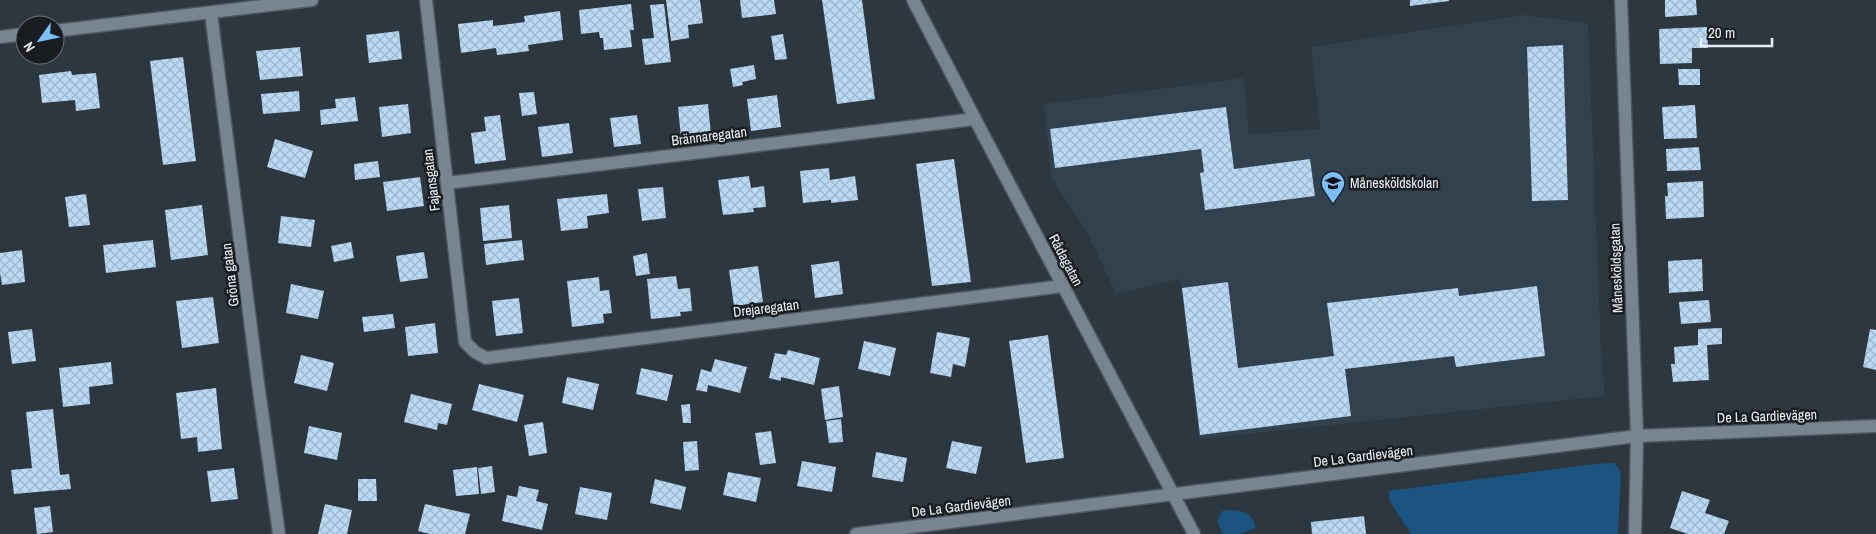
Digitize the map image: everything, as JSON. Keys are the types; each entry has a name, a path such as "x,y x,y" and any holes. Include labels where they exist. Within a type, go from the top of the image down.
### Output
{"street":[{"path":"65,30 312,0"},
{"name":"Fajansgatan","path":"426,0 465,342 475,352"},
{"name":"Rådagatan","path":"913,0 1194,534"},
{"name":"Månesköldsgatan","path":"1621,0 1637,436 1635,534"},
{"name":"Gröna gatan","path":"211,13 279,534"},
{"path":"0,37 15,35"},
{"name":"Brännaregatan","path":"447,183 974,119"},
{"name":"Drejaregatan","path":"475,352 486,358 1063,286"},
{"name":"De La Gardievägen","path":"856,534 1637,436 1876,426"}],"shaded area":[{"name":"Månesköldskolan","path":"1523,15 1588,23 1601,349 1605,396 1199,439 1180,279 1116,294 1087,232 1051,177 1044,104 1244,78 1249,134 1320,129 1311,47"},
{"path":"1614,463 1621,471 1618,534 1411,534 1389,500 1389,491"},
{"path":"1231,510 1248,514 1253,519 1255,528 1240,534 1223,534 1217,522 1222,511"}],"building":[{"path":"666,0 700,0 703,23 688,25 689,38 671,41"},
{"path":"740,0 774,0 776,14 742,18"},
{"path":"822,0 862,0 875,99 837,104"},
{"path":"1410,0 1449,0 1449,1 1410,6"},
{"path":"1665,0 1696,0 1697,15 1665,17"},
{"path":"631,4 634,30 630,30 632,47 604,50 603,38 600,38 599,32 581,34 579,10"},
{"path":"664,4 671,62 645,65 642,39 654,38 650,5"},
{"path":"560,11 563,40 528,45 529,51 497,55 496,48 461,53 458,24 493,20 493,26 525,22 524,16"},
{"path":"1707,27 1708,48 1692,48 1692,63 1660,64 1659,29"},
{"path":"399,31 402,59 369,63 366,35"},
{"path":"783,34 787,59 775,60 771,36"},
{"path":"1563,45 1568,200 1532,201 1527,47"},
{"path":"300,47 303,76 260,80 256,51"},
{"path":"183,57 196,161 163,165 150,61"},
{"path":"754,65 756,79 742,82 743,85 733,87 730,69"},
{"path":"1678,69 1700,69 1700,85 1679,85"},
{"path":"71,71 72,75 96,73 100,108 76,111 75,100 42,103 39,75"},
{"path":"299,91 300,111 263,114 261,94"},
{"path":"534,92 537,114 522,116 519,93"},
{"path":"777,95 781,127 751,131 747,99"},
{"path":"355,97 358,121 321,125 320,110 336,108 335,99"},
{"path":"408,104 411,133 382,137 379,107"},
{"path":"708,104 711,135 681,138 678,107"},
{"path":"1695,105 1697,138 1664,139 1662,107"},
{"path":"1226,107 1234,169 1310,159 1315,196 1205,210 1200,173 1204,172 1201,149 1055,168 1050,129"},
{"path":"500,115 506,160 475,164 471,133 486,131 484,117"},
{"path":"637,115 641,144 614,147 610,118"},
{"path":"569,123 573,153 542,157 538,127"},
{"path":"275,139 313,151 305,178 267,167"},
{"path":"1699,147 1701,170 1667,171 1666,149"},
{"path":"954,159 971,282 932,286 916,164"},
{"path":"378,161 380,177 355,180 354,164"},
{"path":"829,168 830,180 855,176 858,200 831,203 831,200 803,203 800,171"},
{"path":"749,176 751,188 764,186 766,207 753,208 754,212 723,215 718,180"},
{"path":"420,177 424,206 387,211 383,182"},
{"path":"1703,181 1704,217 1666,219 1665,196 1668,196 1667,183"},
{"path":"663,187 666,218 642,221 638,189"},
{"path":"86,194 90,225 69,227 65,197"},
{"path":"607,194 609,213 587,216 588,228 561,231 557,199"},
{"path":"202,205 208,255 171,260 165,210"},
{"path":"509,205 512,238 483,241 480,208"},
{"path":"281,216 315,220 311,247 278,243"},
{"path":"153,240 156,267 106,273 103,245"},
{"path":"522,240 524,260 486,265 484,244"},
{"path":"351,242 354,258 334,262 331,246"},
{"path":"22,250 25,282 2,285 0,253"},
{"path":"424,252 428,278 400,282 396,256"},
{"path":"647,253 650,274 636,276 633,256"},
{"path":"1702,259 1703,291 1669,293 1668,261"},
{"path":"839,261 843,294 815,298 811,265"},
{"path":"758,266 763,302 734,306 729,270"},
{"path":"676,276 678,289 690,288 692,311 680,312 681,316 651,319 647,279"},
{"path":"599,277 600,291 609,290 612,313 603,314 604,323 572,327 567,281"},
{"path":"1228,282 1238,368 1334,356 1327,303 1458,288 1459,296 1537,286 1545,356 1456,367 1454,356 1345,369 1351,416 1200,435 1182,288"},
{"path":"291,284 324,291 318,319 286,313"},
{"path":"213,297 219,343 182,348 176,301"},
{"path":"519,298 523,333 496,336 492,301"},
{"path":"1709,300 1711,322 1681,324 1679,302"},
{"path":"393,314 395,328 364,332 362,317"},
{"path":"435,323 438,353 408,356 405,327"},
{"path":"1722,328 1722,344 1707,345 1709,380 1673,382 1671,364 1675,364 1674,347 1698,345 1698,329"},
{"path":"32,329 36,361 12,364 8,332"},
{"path":"1870,329 1876,330 1876,370 1863,367"},
{"path":"937,332 970,338 965,367 953,364 951,377 930,373"},
{"path":"1048,335 1064,458 1026,463 1009,341"},
{"path":"864,341 896,348 890,376 858,369"},
{"path":"788,350 820,358 814,385 781,377 781,381 769,378 775,353 786,355"},
{"path":"301,355 334,363 327,391 294,383"},
{"path":"715,359 747,367 740,393 708,385 707,392 696,390 701,369 711,372"},
{"path":"111,362 113,384 89,387 90,404 63,407 59,368"},
{"path":"641,368 673,375 667,401 636,394"},
{"path":"567,377 599,384 593,410 562,403"},
{"path":"479,384 524,395 517,422 472,410"},
{"path":"839,386 843,417 825,420 821,389"},
{"path":"216,388 222,449 198,452 197,437 181,439 176,393"},
{"path":"411,394 452,404 447,425 438,423 437,430 404,422"},
{"path":"690,404 691,423 683,423 681,405"},
{"path":"53,409 60,475 69,474 71,489 14,494 11,470 32,468 26,412"},
{"path":"841,419 843,442 829,443 826,421"},
{"path":"543,422 547,453 529,456 524,425"},
{"path":"309,426 342,433 337,460 304,453"},
{"path":"771,431 776,463 760,465 755,433"},
{"path":"697,441 699,470 685,471 683,442"},
{"path":"952,441 982,447 976,474 946,468"},
{"path":"876,452 907,458 903,482 872,477"},
{"path":"802,461 836,467 832,492 797,486"},
{"path":"492,466 495,492 481,494 478,468"},
{"path":"477,467 479,494 456,496 453,470"},
{"path":"234,468 238,499 211,502 207,471"},
{"path":"728,472 761,478 756,502 723,495"},
{"path":"358,479 376,479 377,501 358,501"},
{"path":"655,479 686,487 681,510 650,503"},
{"path":"519,486 539,490 536,501 548,504 542,530 502,521 507,495 517,497"},
{"path":"580,487 612,493 607,520 575,514"},
{"path":"1682,491 1710,500 1705,513 1729,521 1724,534 1688,534 1670,528"},
{"path":"325,504 352,510 347,534 318,534"},
{"path":"425,504 470,514 465,534 430,534 418,531"},
{"path":"50,506 53,532 37,534 34,508"},
{"path":"1364,516 1366,534 1312,534 1311,522"}],"place":[{"name":"Månesköldskolan","path":"1333,204"}]}
